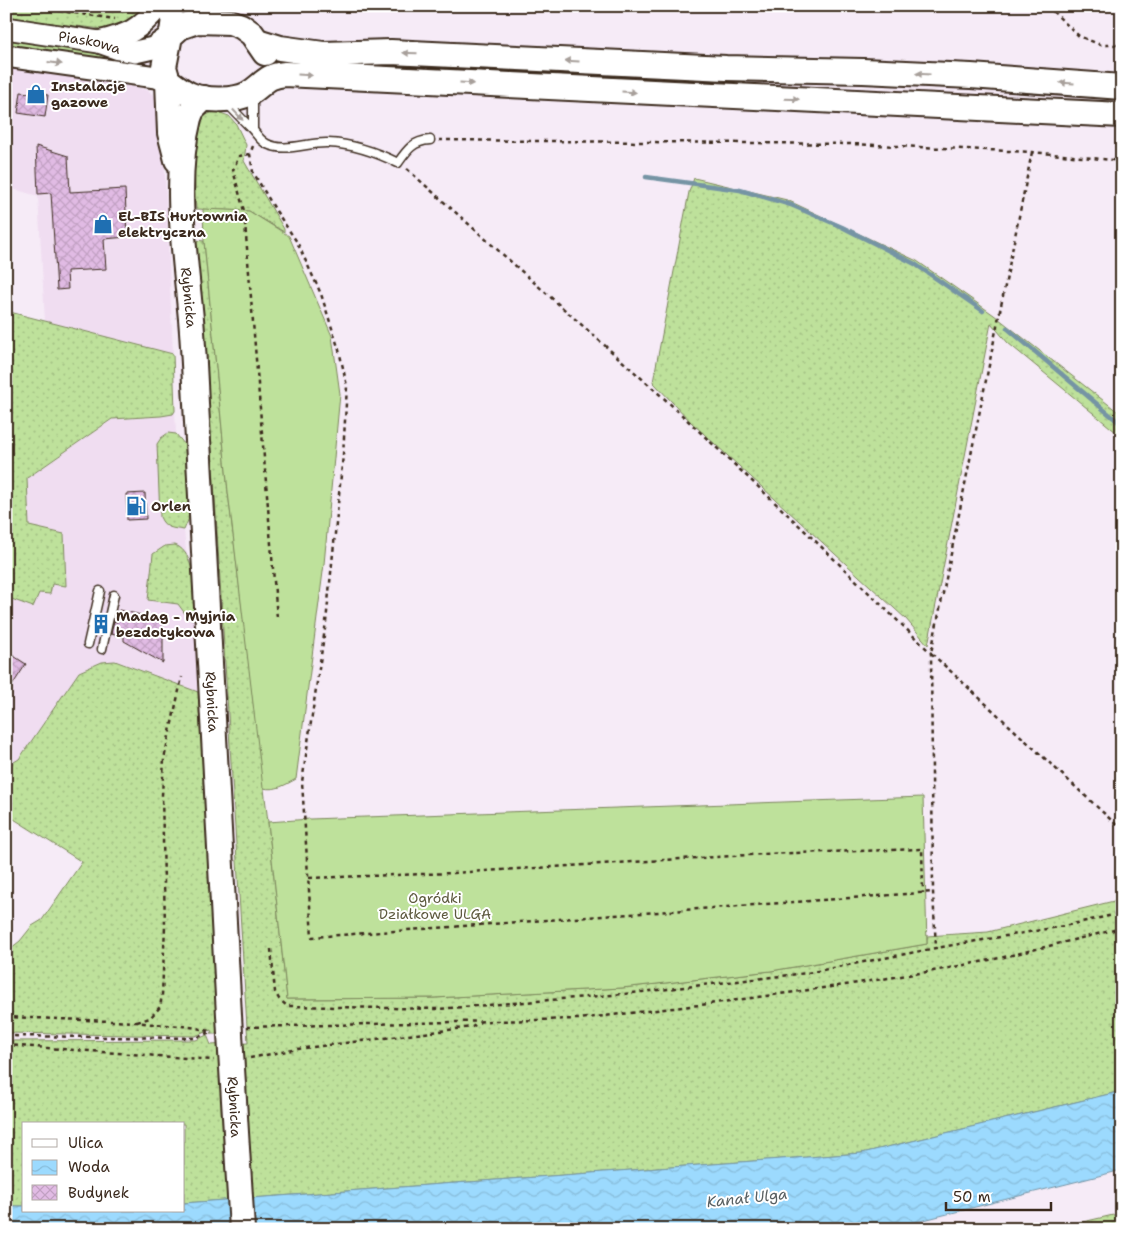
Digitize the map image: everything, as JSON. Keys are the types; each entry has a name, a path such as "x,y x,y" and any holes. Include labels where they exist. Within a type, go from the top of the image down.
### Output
{"main road":[{"path":"99,42 135,30 146,22 159,6"},
{"path":"170,6 172,22 165,61 168,81 188,94 214,99 238,98 274,76 291,74 1122,115"},
{"path":"170,36 190,14 236,24 252,34 265,53 266,58 256,88"},
{"name":"Piaskowa","path":"6,28 99,42 119,49 141,51 153,48 170,36"},
{"path":"257,41 280,48 323,54 391,52 726,68 863,71 971,76 1122,87"},
{"name":"Piaskowa","path":"6,56 156,77 168,81"},
{"name":"Rybnicka","path":"168,81 170,133 181,176"},
{"name":"Rybnicka","path":"214,99 192,110 189,118 181,176 197,422 242,1229"}],"lane":[{"path":"255,134 256,88"},
{"path":"214,99 266,144 277,148 326,142 346,144 368,149 398,163 411,146 421,141 430,140"},
{"path":"88,644 100,591"},
{"path":"102,649 114,595"}],"path":[{"path":"27,6 121,20"},
{"path":"1047,6 1079,36 1101,45 1122,44"},
{"path":"255,134 250,154 253,172 297,242 321,294 339,350 347,386 343,455 326,622 302,782 312,937 934,892"},
{"path":"430,140 852,144 1032,152 1122,161"},
{"path":"936,948 931,653 1032,152"},
{"path":"250,154 239,156 233,170 244,211 277,618"},
{"path":"398,163 428,187 667,402 805,531 931,653 1122,830"},
{"path":"137,1022 150,1018 160,1007 162,995 165,926 162,795 164,759 182,676"},
{"path":"309,878 453,873 764,854 922,849 923,893"},
{"path":"271,949 275,992 279,1000 287,1006 438,1009 624,994 807,973 1064,926 1122,913"},
{"path":"243,1028 578,1019 698,1006 939,970 1000,958 1122,928"},
{"path":"6,1018 137,1022 156,1025 191,1026 210,1032 196,1038 6,1036"}],"shaded area":[{"path":"6,64 124,81 124,85 147,90 156,97 162,106 173,354 45,321 38,196 6,187"},
{"path":"175,411 176,434 185,445 189,518 184,530 186,551 191,563 198,692 125,664 115,661 102,662 79,672 19,759 6,767 6,597 33,607 39,593 52,584 66,585 29,526 27,478 113,419 161,416 173,414"}],"green space":[{"path":"6,6 148,6 120,31 6,18"},
{"path":"6,36 127,56 126,65 6,47"},
{"path":"215,111 229,116 236,124 246,145 244,161 284,232 249,211 196,209 192,130 200,118"},
{"path":"694,178 787,200 917,261 994,315 1122,415 1122,437 1008,343 991,323 928,645 906,619 692,423 653,382 689,192"},
{"path":"203,209 249,211 289,236 332,336 340,394 324,564 296,779 272,789 263,788 228,492 204,241"},
{"path":"196,240 204,241 228,492 268,822 287,999 434,998 622,988 771,971 927,944 927,936 988,932 1122,899 1122,1091 862,1153 185,1203 185,1122 22,1122 22,1206 6,1206 6,1041 196,1040 207,1035 211,1045 248,1043 212,448 207,448"},
{"path":"6,311 173,354 175,411 173,414 112,419 27,478 29,526 64,534 66,586 52,584 50,594 39,593 33,607 6,597"},
{"path":"168,433 176,434 185,445 189,518 184,530 167,526 160,517 157,444"},
{"path":"175,545 188,557 191,566 194,588 194,619 189,619 178,604 148,600 153,554 165,546"},
{"path":"115,661 198,692 220,1034 212,1034 211,1030 195,1036 6,1033 6,952 20,941 32,926 42,920 82,862 6,814 6,767 19,759 79,672 102,662"},
{"name":"Ogródki Działkowe ULGA","path":"923,797 927,944 771,971 622,988 434,998 287,999 268,822"},
{"path":"1122,1213 1122,1229 1052,1229"}],"water":[{"name":"Kanał Ulga","path":"1122,1091 1122,1170 908,1224 858,1229 6,1229 6,1206 22,1206 22,1212 185,1212 185,1203 862,1153"}],"building":[{"path":"21,92 48,95 45,117 18,113"},
{"path":"36,146 68,156 70,192 125,189 127,237 104,239 106,269 67,271 68,289 57,290 51,193 38,194"},
{"name":"Orlen","path":"145,493 146,519 127,520 126,494"},
{"path":"119,610 163,620 163,663 124,641 124,637 111,634 114,621 117,622"},
{"path":"6,651 26,664 6,695"}],"waterway":[{"path":"646,177 740,190 791,205 842,227 915,264 983,311"},
{"path":"1007,328 1122,425"}],"place":[{"name":"Instalacje gazowe","path":"36,94"},
{"name":"EL-BIS Hurtownia elektryczna","path":"103,224"},
{"name":"Orlen","path":"136,506"},
{"name":"Madag - Myjnia bezdotykowa","path":"101,624"}]}
